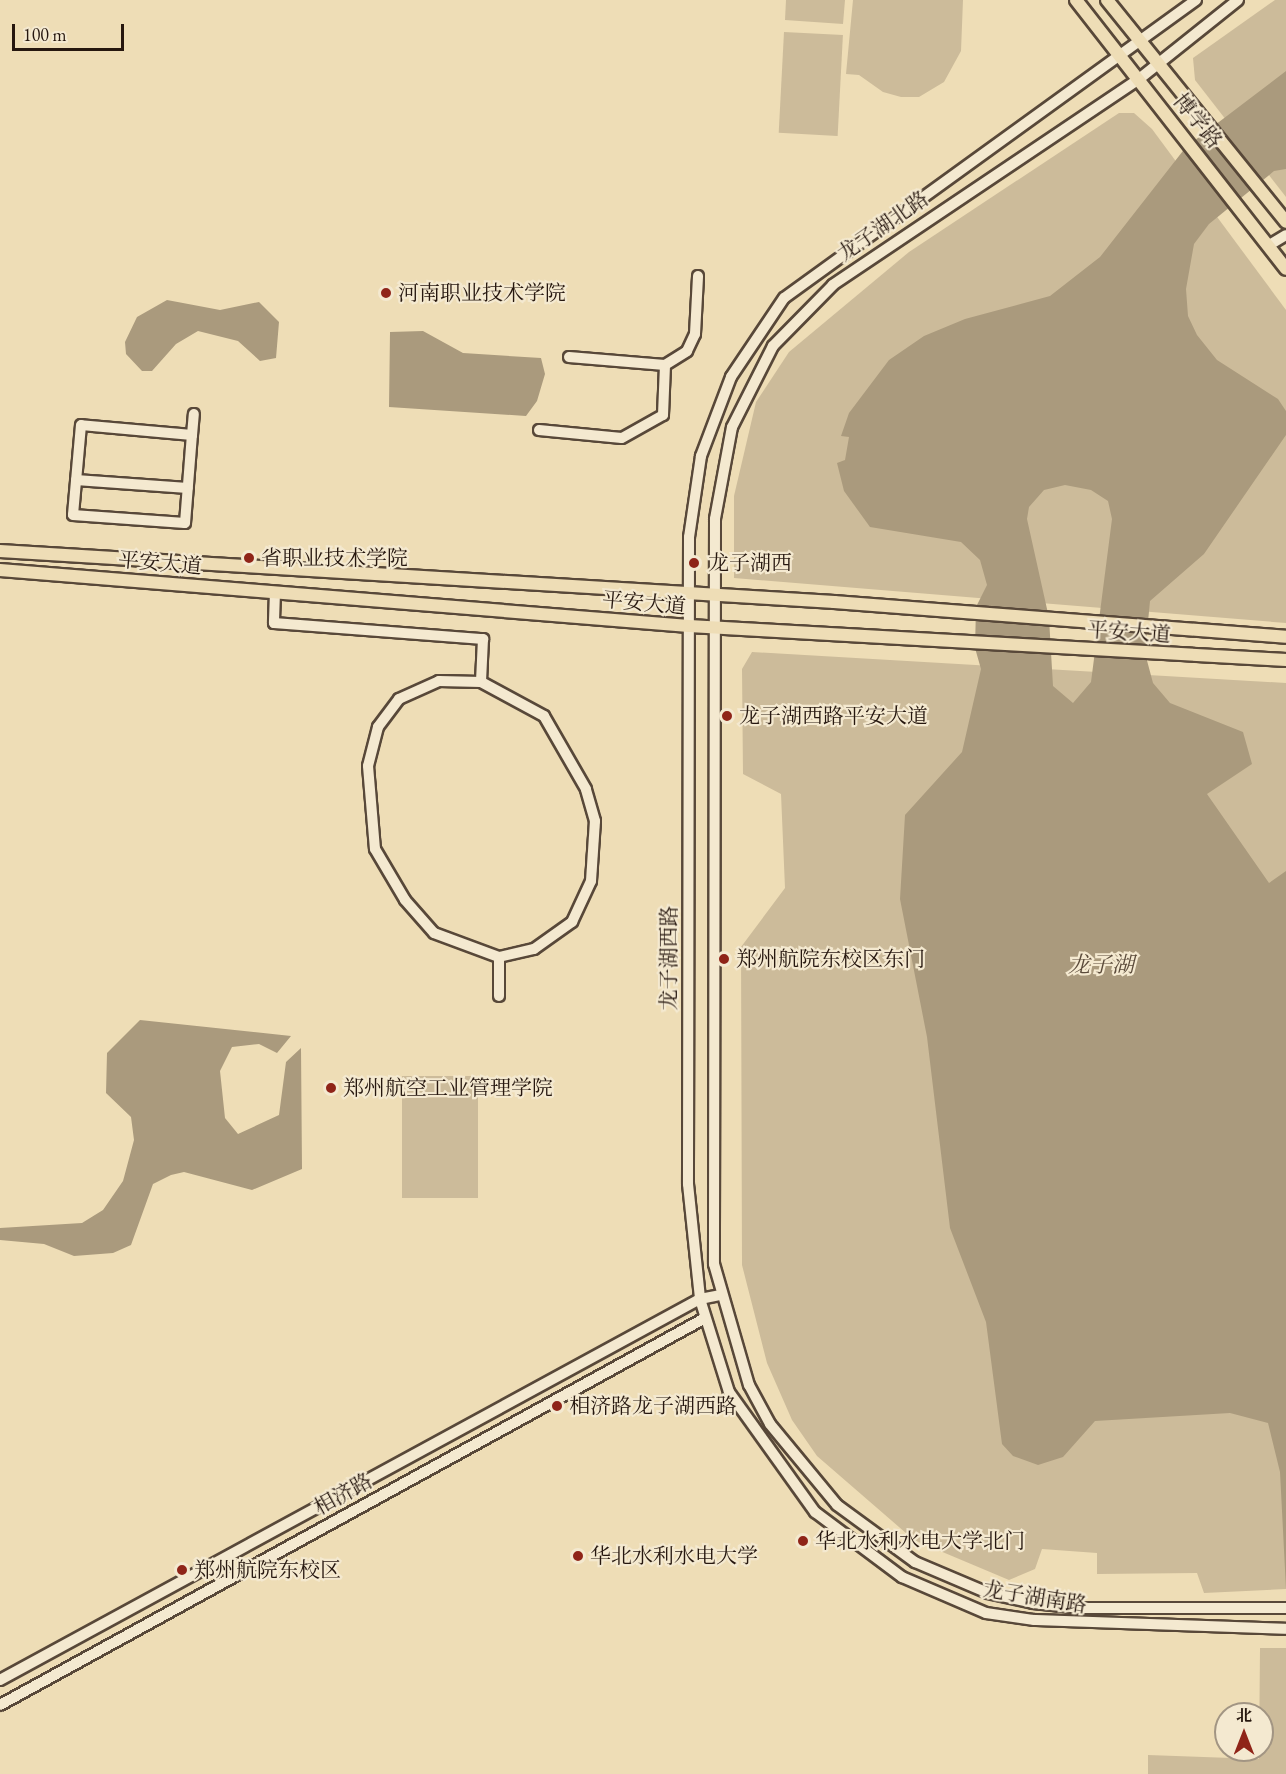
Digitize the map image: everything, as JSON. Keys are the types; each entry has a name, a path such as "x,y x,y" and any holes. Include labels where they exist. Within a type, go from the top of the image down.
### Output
{"main road":[{"name":"博学路","path":"1076,0 1248,214 1271,244 1286,269"},
{"name":"博学路","path":"1107,0 1156,64 1286,222"},
{"name":"平安大道","path":"0,551 714,596 1286,637"},
{"name":"平安大道","path":"0,570 689,626 967,640 1286,660"}],"street":[{"name":"龙子湖北路","path":"688,596 701,456 731,377 784,298 1196,0"},
{"name":"龙子湖北路","path":"714,596 715,519 732,428 773,346 833,285 1068,121 1139,79 1238,0"},
{"path":"1271,244 1286,235"},
{"path":"569,357 665,365 687,351 695,334 698,276"},
{"path":"539,430 622,438 663,415 665,365"},
{"path":"192,435 81,425 72,515 185,522 194,414"},
{"path":"76,480 188,488"},
{"path":"275,592 274,623 483,639 481,682"},
{"name":"龙子湖西路","path":"688,596 688,1184 700,1299 705,1318"},
{"name":"龙子湖西路","path":"714,596 711,988 714,1264 720,1294"},
{"path":"439,681 481,682 544,716 586,789 595,821 591,881 572,922 534,949 499,957 434,933 405,900 375,849 369,811 368,766 378,727 399,699 439,681"},
{"path":"499,957 499,996"},
{"name":"相济路","path":"0,1680 700,1299 720,1294"},
{"name":"龙子湖南路","path":"720,1294 749,1385 770,1424 837,1505 915,1562 988,1593 1033,1603 1081,1608 1286,1608"},
{"name":"相济路","path":"0,1705 705,1318"},
{"name":"龙子湖南路","path":"705,1318 742,1414 815,1512 902,1577 986,1613 1034,1620 1286,1629"}],"shaded area":[{"path":"786,0 845,0 843,24 785,20"},
{"path":"853,0 963,0 961,51 944,82 919,97 901,97 883,92 859,75 846,74"},
{"path":"1275,0 1286,0 1286,197 1195,80 1193,58"},
{"path":"784,32 843,35 838,136 779,133"},
{"path":"1119,113 1134,113 1152,129 1286,310 1286,623 734,578 734,496 756,402 789,352 909,252"},
{"path":"752,652 1286,683 1286,1589 1204,1593 1197,1573 1097,1574 1097,1553 1042,1549 1035,1569 1009,1580 914,1540 817,1456 792,1420 767,1363 742,1265 741,947 785,888 781,794 743,774 742,669"},
{"path":"402,1076 478,1076 478,1198 402,1198"},
{"path":"1260,1648 1286,1648 1286,1774 1148,1774 1148,1755 1214,1757 1214,1762 1274,1762 1274,1702 1260,1702"}],"water":[{"name":"龙子湖","path":"1286,71 1286,169 1274,171 1209,224 1194,244 1186,289 1188,316 1197,335 1217,360 1278,399 1286,411 1286,435 1204,554 1150,601 1145,653 1153,683 1170,703 1243,732 1252,764 1207,794 1269,883 1286,871 1286,1589 1280,1472 1268,1423 1230,1413 1095,1421 1063,1457 1038,1465 1013,1456 1002,1444 986,1322 950,1228 927,1037 900,899 905,815 962,752 981,669 975,648 976,607 987,585 980,560 961,542 870,527 844,491 837,463 845,460 849,437 841,436 849,413 889,360 924,336 965,319 1050,296 1100,257 1186,147","holes":["1065,485 1091,490 1108,501 1112,519 1091,682 1073,703 1053,686 1049,618 1027,519 1029,507 1044,490"]},
{"path":"167,300 220,310 259,302 279,322 276,358 260,361 238,341 198,331 176,344 152,371 142,371 126,354 125,342 137,317"},
{"path":"423,331 463,353 541,358 545,374 537,401 526,416 389,407 390,332"},
{"path":"140,1020 291,1036 277,1053 259,1044 232,1047 220,1071 225,1118 238,1134 279,1115 286,1062 301,1048 302,1169 252,1190 184,1172 171,1175 153,1184 131,1245 113,1253 74,1256 44,1244 0,1240 0,1228 82,1223 103,1210 123,1181 134,1140 131,1117 106,1093 107,1053"}],"place":[{"name":"河南职业技术学院","path":"386,293"},
{"name":"省职业技术学院","path":"249,558"},
{"name":"龙子湖西","path":"694,563"},
{"name":"龙子湖西路平安大道","path":"727,716"},
{"name":"郑州航院东校区东门","path":"724,959"},
{"name":"郑州航空工业管理学院","path":"331,1088"},
{"name":"相济路龙子湖西路","path":"557,1406"},
{"name":"华北水利水电大学北门","path":"803,1541"},
{"name":"华北水利水电大学","path":"578,1556"},
{"name":"郑州航院东校区","path":"182,1570"}]}
